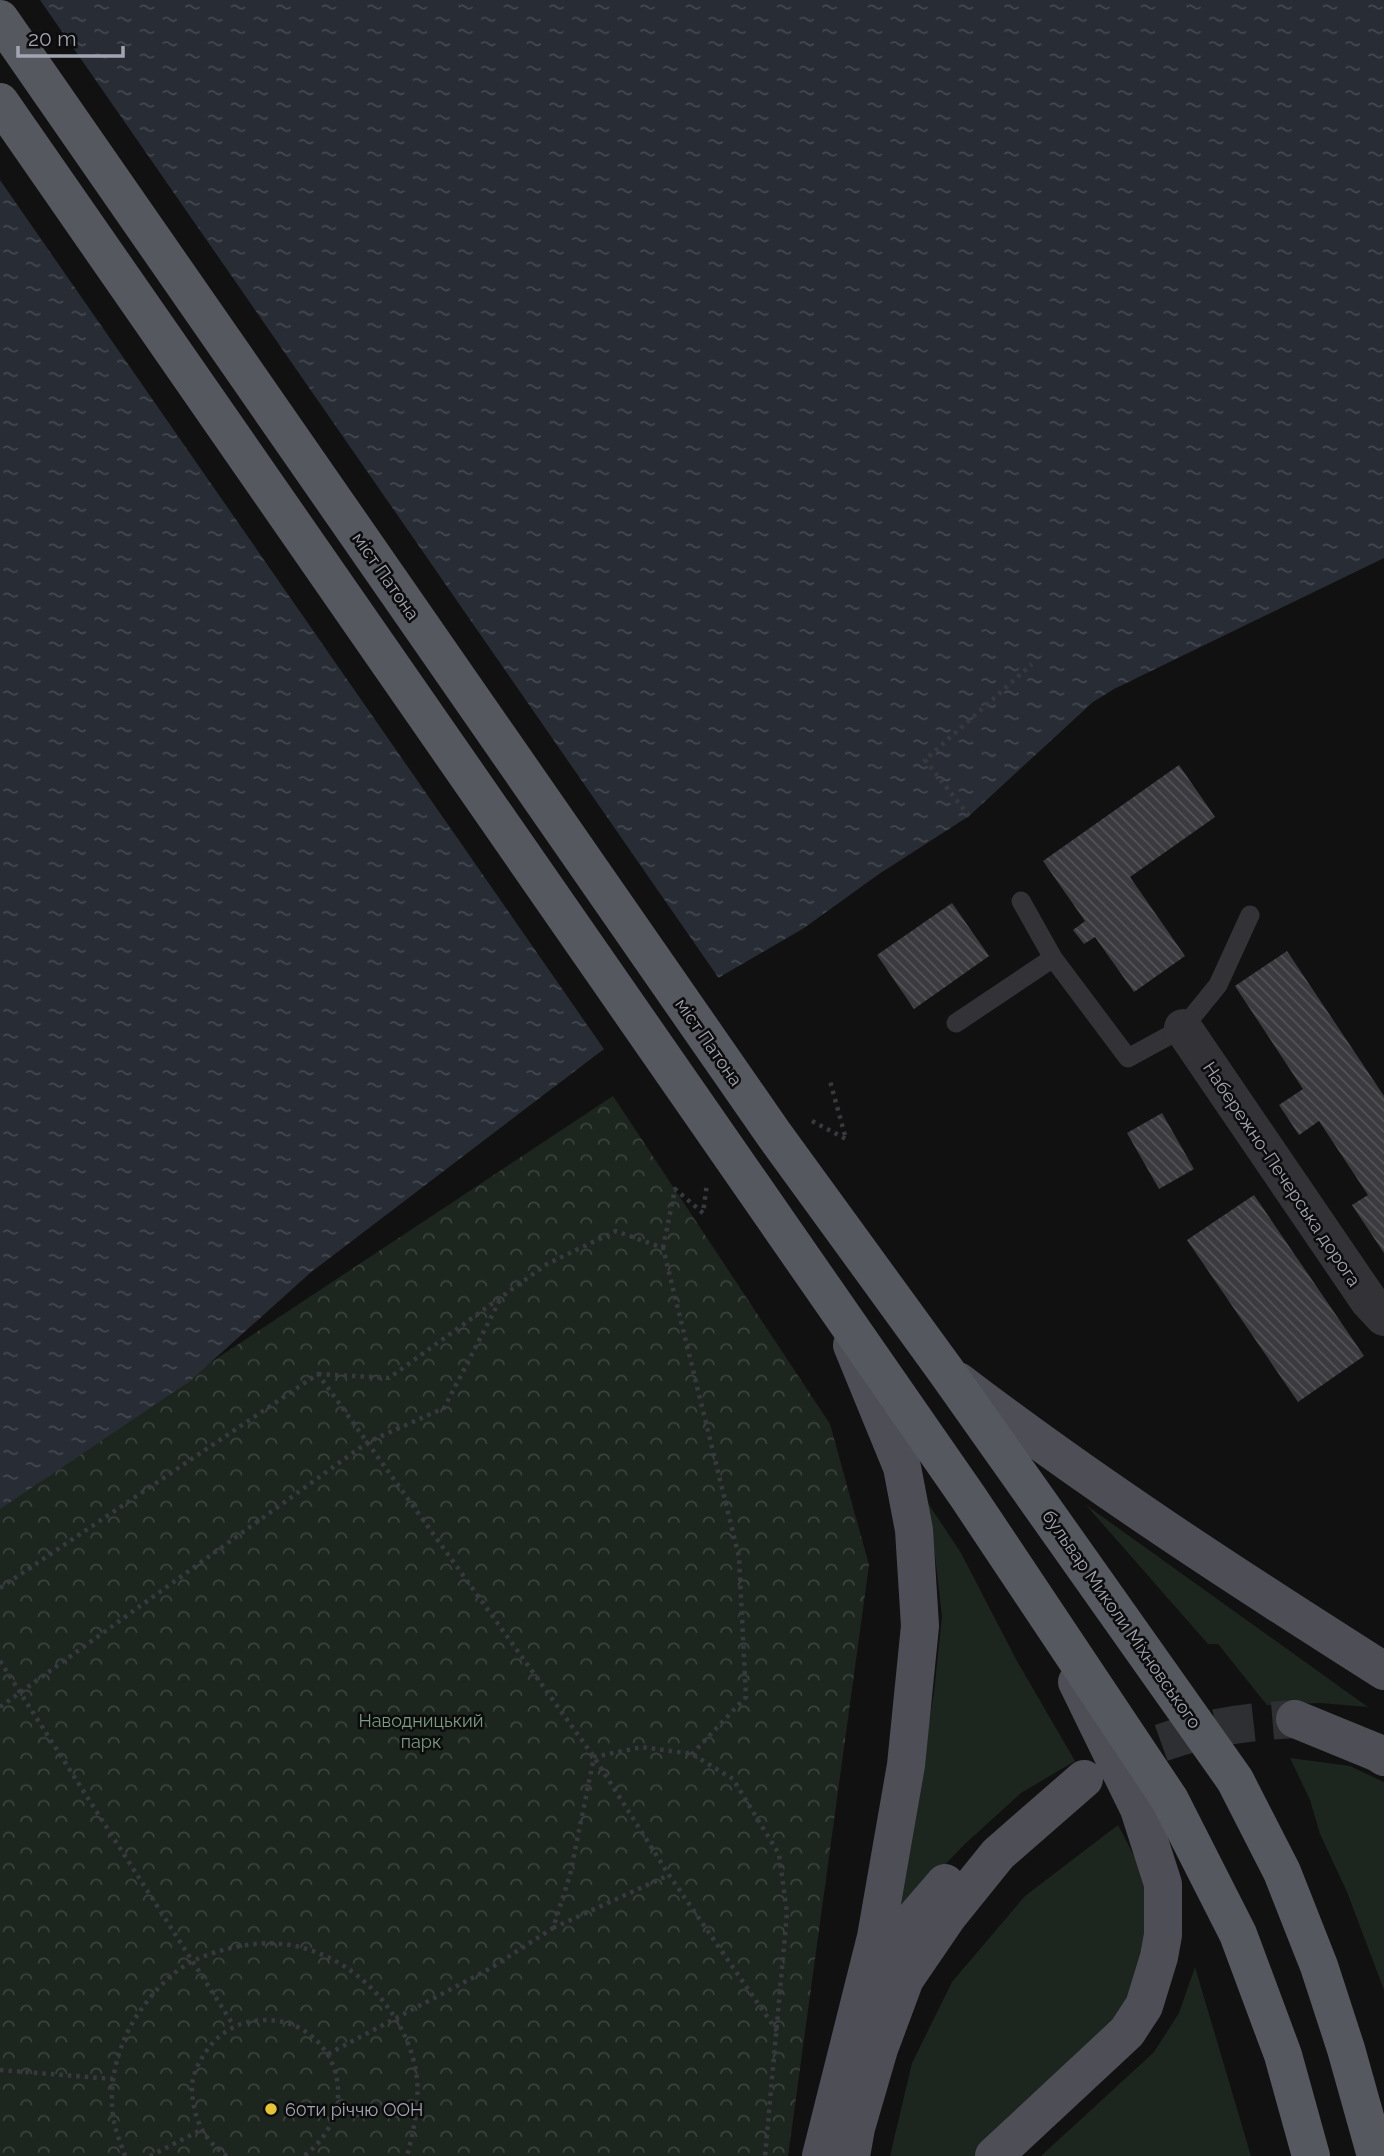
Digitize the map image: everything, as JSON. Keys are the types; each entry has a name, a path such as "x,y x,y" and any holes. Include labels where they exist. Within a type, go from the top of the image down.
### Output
{"highway":[{"name":"міст Патона","path":"0,19 787,1125"},
{"path":"0,102 721,1171 837,1307 1044,1611 1154,1804 1243,1946 1283,2056 1311,2156"},
{"name":"бульвар Миколи Міхновського","path":"787,1125 946,1371 1235,1780 1282,1872 1319,1966 1376,2156"}],"main road":[{"path":"821,2156 876,1937 906,1765 920,1626 914,1530 902,1467 837,1307"},
{"path":"946,1371 1024,1431 1137,1510 1384,1671"},
{"path":"1384,1733 1347,1725 1295,1719 1384,1757"},
{"path":"851,2156 856,2128 879,2049 905,1979 948,1916 998,1854 1084,1779 996,1831 966,1858 907,1927 857,2018"},
{"path":"994,2156 1127,2032 1144,2006 1163,1935 1163,1884 1154,1804"}],"street":[{"name":"Набережно-Печерська дорога","path":"1183,1028 1368,1301 1384,1317"}],"lane":[{"path":"1021,901 1054,958 1128,1058 1183,1028 1218,985 1250,915"},
{"path":"956,1023 1054,958"}],"path":[{"path":"969,816 925,760 1032,664"},
{"path":"787,1125 846,1139 830,1081"},
{"path":"692,1754 746,1697 739,1557 663,1248 675,1189 703,1213 721,1171"},
{"path":"0,1588 318,1374 389,1378 547,1264 616,1231 663,1248"},
{"path":"0,1707 368,1442 444,1408 501,1297"},
{"path":"318,1374 594,1757 670,1875 777,2031"},
{"path":"0,1661 234,2026"},
{"path":"594,1757 642,1747 692,1754 733,1779 779,1854 787,1913 765,2156"},
{"path":"553,1928 570,1875 594,1757"},
{"path":"328,2054 491,1968 553,1928 670,1875"},
{"path":"125,2156 114,2124 113,2079 127,2031 154,1991 193,1961 237,1945 284,1944 328,1957 367,1982 397,2018 414,2062 418,2109 407,2156"},
{"path":"227,2156 215,2148 201,2130 192,2107 192,2083 200,2060 214,2040 234,2026 255,2020 296,2026 314,2038 328,2054 337,2077 339,2101 332,2125 318,2145 304,2156"},
{"path":"0,2070 113,2079"},
{"path":"150,2156 201,2130"}],"green space":[{"name":"Наводницький парк","path":"613,1096 830,1424 869,1565 788,2156 0,2156 0,1502"},
{"path":"924,1497 961,1553 1017,1661 1075,1761 1021,1793 965,1844 925,1885 889,1935 934,1692 942,1616"},
{"path":"1086,1505 1368,1707 1320,1703 1267,1705 1218,1644 1208,1644"},
{"path":"1290,1758 1350,1766 1384,1782 1384,1990 1347,1892 1320,1834 1310,1800"},
{"path":"1118,1825 1140,1867 1151,1904 1140,1985 1113,2027 976,2156 890,2156 912,2063 952,1982 1025,1896"},
{"path":"1195,1967 1251,2156 1041,2156 1154,2052 1179,2013"}],"water":[{"path":"0,0 1384,0 1384,558 1114,689 1093,702 969,816 879,874 804,928 658,1013 600,1052 310,1273 190,1381 0,1509"}],"pier":[{"path":"0,0 40,0 720,980 659,1016 606,1052 0,180"}],"building":[{"path":"1179,765 1215,817 1130,877 1185,956 1134,992 1095,937 1084,944 1073,930 1085,921 1043,861"},
{"path":"952,903 989,956 914,1009 877,955"},
{"path":"1287,951 1384,1096 1384,1253 1352,1205 1368,1195 1319,1121 1299,1135 1279,1105 1303,1089 1235,986"},
{"path":"1162,1113 1194,1169 1159,1189 1127,1133"},
{"path":"1254,1195 1364,1356 1298,1402 1187,1240"}],"tunnel":[{"path":"1109,1766 1155,1745 1199,1732 1245,1723 1295,1719"}],"place":[{"name":"60ти річчю ООН","path":"271,2109"}]}
